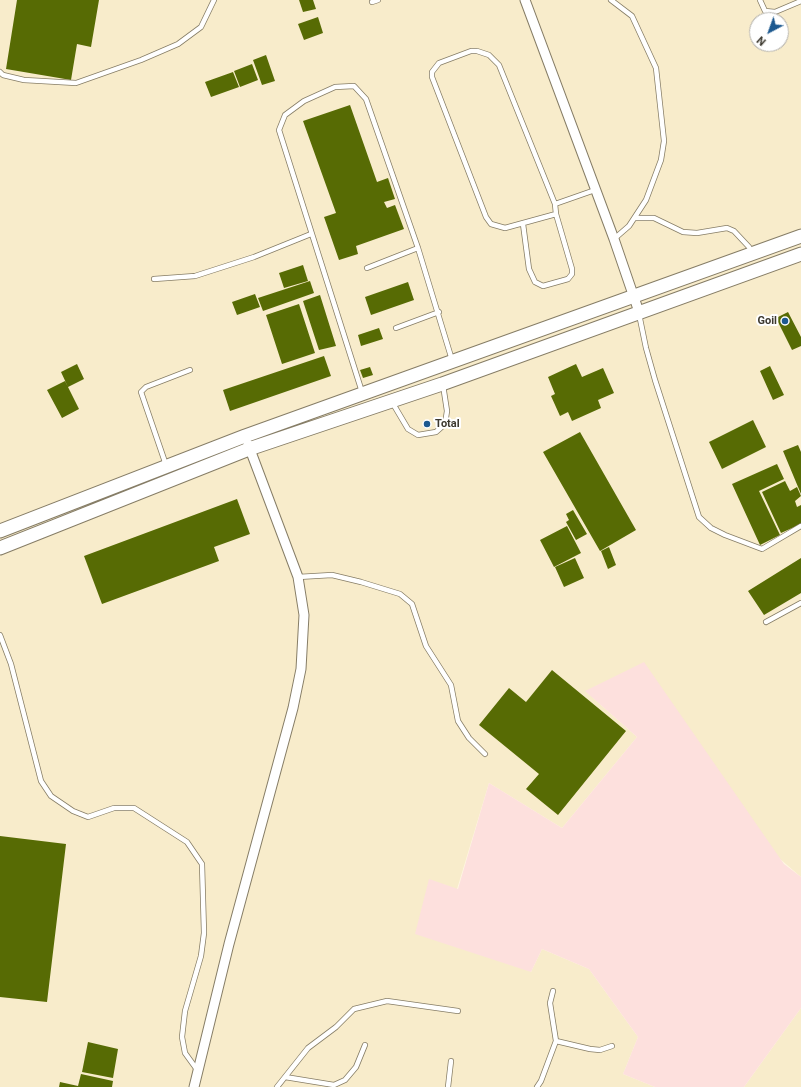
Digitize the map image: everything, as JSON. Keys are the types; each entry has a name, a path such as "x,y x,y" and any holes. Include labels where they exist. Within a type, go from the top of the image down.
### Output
{"main road":[{"path":"0,531 244,436 801,236"},
{"path":"0,548 249,449 442,384 801,254"}],"street":[{"path":"526,0 614,239 639,312"},
{"path":"194,1087 229,944 293,708 301,669 304,615 298,576 244,436"}],"lane":[{"path":"0,72 3,75 24,80 76,83 141,60 178,44 200,26 214,0"},
{"path":"372,2 378,0"},
{"path":"611,0 632,16 656,68 664,141 661,160 646,200 635,218 614,239"},
{"path":"760,0 765,11 775,12 801,1"},
{"path":"523,224 530,269 535,282 544,286 568,279 572,274 572,269 556,214 555,204 499,66 493,58 484,52 471,51 439,63 432,72 432,77 486,217 491,224 505,228 556,214"},
{"path":"362,394 278,130 285,115 304,101 335,87 354,86 366,99 439,312 452,362"},
{"path":"555,204 595,190"},
{"path":"635,218 654,218 683,232 697,233 727,228 734,231 749,247 753,254"},
{"path":"154,279 195,276 254,257 311,234"},
{"path":"367,268 418,248"},
{"path":"396,328 439,312"},
{"path":"639,312 646,348 655,380 699,517 711,528 762,549 801,526"},
{"path":"166,466 141,392 146,387 190,370"},
{"path":"391,400 408,429 418,435 436,432 445,424 447,411 442,384"},
{"path":"298,576 332,575 361,582 400,594 412,604 426,646 451,685 458,721 469,738 485,754"},
{"path":"766,622 801,603"},
{"path":"0,635 11,664 41,782 51,796 73,811 88,817 114,808 134,808 187,842 202,864 204,933 201,956 184,1011 182,1037 185,1053 198,1071"},
{"path":"537,1087 541,1081 556,1041 550,1003 553,991"},
{"path":"277,1087 308,1048 336,1028 354,1009 387,1001 458,1011"},
{"path":"556,1041 600,1050 612,1046"},
{"path":"285,1077 334,1085 345,1080 356,1067 365,1045"},
{"path":"448,1087 451,1061"}],"shaded area":[{"path":"0,0 801,0 801,877 585,691 637,737 562,828 489,783 457,889 531,972 542,949 589,969 638,1037 623,1074 655,1087 0,1087"},
{"path":"644,662 784,864 801,877 801,1008 744,1087 655,1087 623,1074 638,1037 589,969 542,949 531,972 415,934 429,879 458,889 489,783 562,828 637,737 585,691"},
{"path":"801,1008 801,1087 744,1087"}],"building":[{"path":"17,0 99,0 91,47 77,44 71,80 6,69"},
{"path":"299,0 313,0 316,9 303,12"},
{"path":"318,17 323,33 304,40 298,24"},
{"path":"266,55 275,81 262,85 253,60"},
{"path":"252,64 258,80 240,87 234,71"},
{"path":"233,72 239,87 211,97 205,82"},
{"path":"350,105 377,182 388,178 395,199 384,202 387,208 395,205 404,229 356,246 358,254 339,260 324,217 336,213 303,121"},
{"path":"303,265 308,281 284,288 279,273"},
{"path":"310,281 314,293 263,311 258,298"},
{"path":"408,282 414,300 371,315 365,297"},
{"path":"255,294 260,307 237,315 232,302"},
{"path":"320,295 336,346 319,350 303,301"},
{"path":"299,304 315,353 282,364 266,315"},
{"path":"788,312 801,337 801,346 792,350 776,318"},
{"path":"379,328 383,339 361,346 358,335"},
{"path":"324,356 331,376 230,411 223,390"},
{"path":"77,364 84,379 68,387 61,372"},
{"path":"576,364 582,377 603,368 614,393 598,400 601,408 572,421 568,412 560,416 551,396 555,394 548,377"},
{"path":"770,366 784,395 773,400 760,371"},
{"path":"370,367 373,375 363,378 360,370"},
{"path":"65,381 79,409 62,418 47,390"},
{"path":"753,420 766,447 722,469 709,442"},
{"path":"580,432 636,530 600,551 543,452"},
{"path":"798,445 801,452 801,494 783,451"},
{"path":"777,464 784,479 759,491 780,535 760,545 732,484"},
{"path":"785,481 790,491 797,487 801,496 795,501 797,507 801,505 801,524 781,533 762,492"},
{"path":"237,499 250,534 214,547 219,561 102,604 84,556"},
{"path":"573,510 587,534 576,540 566,522 569,520 566,514"},
{"path":"567,526 581,553 554,567 540,540"},
{"path":"609,547 616,565 608,569 601,551"},
{"path":"575,558 584,578 564,587 555,567"},
{"path":"801,558 801,593 764,615 748,591"},
{"path":"552,670 626,731 558,815 526,789 539,774 479,725 509,688 526,702"},
{"path":"0,836 66,844 47,1002 0,997"},
{"path":"88,1042 118,1049 113,1078 82,1072"},
{"path":"81,1074 113,1081 112,1087 59,1087 60,1082 78,1086"}],"place":[{"name":"Goil","path":"785,321"},
{"name":"Total","path":"427,424"}]}
